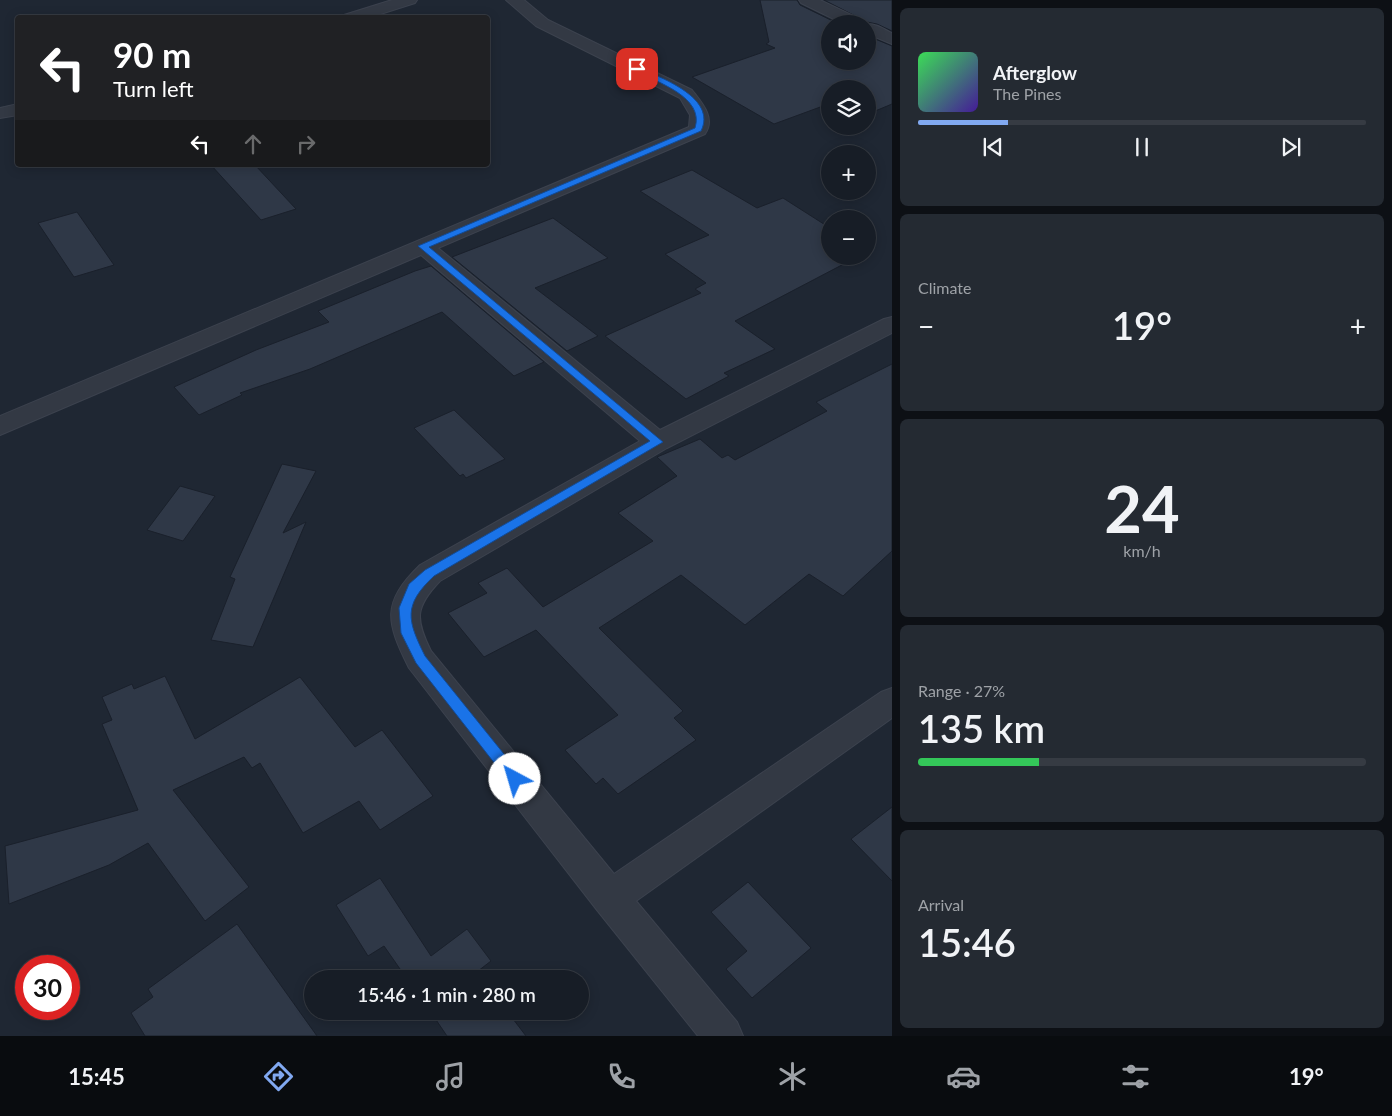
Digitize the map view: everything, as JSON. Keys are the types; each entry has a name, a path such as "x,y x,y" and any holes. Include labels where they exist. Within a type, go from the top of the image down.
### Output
{"street":[{"path":"360,15 409,0"},
{"path":"0,426 698,130 701,119 699,110 686,94 542,23 514,0"},
{"path":"807,0 839,15"},
{"path":"876,32 892,40"},
{"path":"0,113 15,109"},
{"path":"423,246 658,442"},
{"path":"723,1036 610,898 420,659 407,633 405,608 413,588 430,573 658,442 892,324"},
{"path":"610,898 892,701"}],"building":[{"path":"760,0 797,0 800,5 821,15 821,70 876,70 876,39 892,46 892,104 876,111 876,80 821,80 821,107 774,124 692,77 775,48 766,44 769,42"},
{"path":"824,0 892,0 892,31 876,24 876,15 853,15"},
{"path":"213,167 257,167 296,209 261,220"},
{"path":"692,170 757,208 783,198 821,222 821,265 842,265 735,321 775,349 724,373 729,376 686,399 605,336 701,293 695,289 706,283 665,254 709,235 640,191"},
{"path":"77,212 114,265 74,277 38,223"},
{"path":"553,218 608,258 535,288 598,336 567,351 452,257"},
{"path":"431,266 544,362 514,376 442,312 310,369 240,393 242,395 199,415 174,387 256,350 329,322 318,311"},
{"path":"892,364 892,551 843,596 809,574 745,625 681,575 599,628 683,711 674,718 696,740 618,794 603,778 596,784 565,750 618,715 536,630 484,657 448,613 487,593 478,583 507,568 543,607 653,541 618,513 677,476 657,457 700,439 722,458 728,455 735,460 827,411 816,402"},
{"path":"454,410 505,459 466,478 463,474 460,476 414,428"},
{"path":"282,464 316,471 283,533 306,522 253,647 211,640 235,579 230,577"},
{"path":"180,486 215,496 183,541 147,530"},
{"path":"165,676 195,739 300,677 355,747 382,730 433,796 380,830 359,801 303,833 260,763 252,768 244,757 173,790 249,887 205,921 148,843 109,865 9,904 5,846 138,810 102,724 112,720 102,697 132,684 134,689"},
{"path":"892,807 892,881 851,839"},
{"path":"380,878 431,956 467,929 491,961 479,970 401,970 384,946 368,956 336,905"},
{"path":"748,882 811,948 752,998 726,969 747,951 711,912"},
{"path":"237,924 317,1036 145,1036 131,1013 153,997 148,989"},
{"path":"436,1020 514,1020 526,1036 447,1036"}],"route":[{"path":"515,779 420,659 407,633 405,608 413,588 430,573 658,442 423,246 698,130 701,119 699,110 686,94 637,69"}]}
